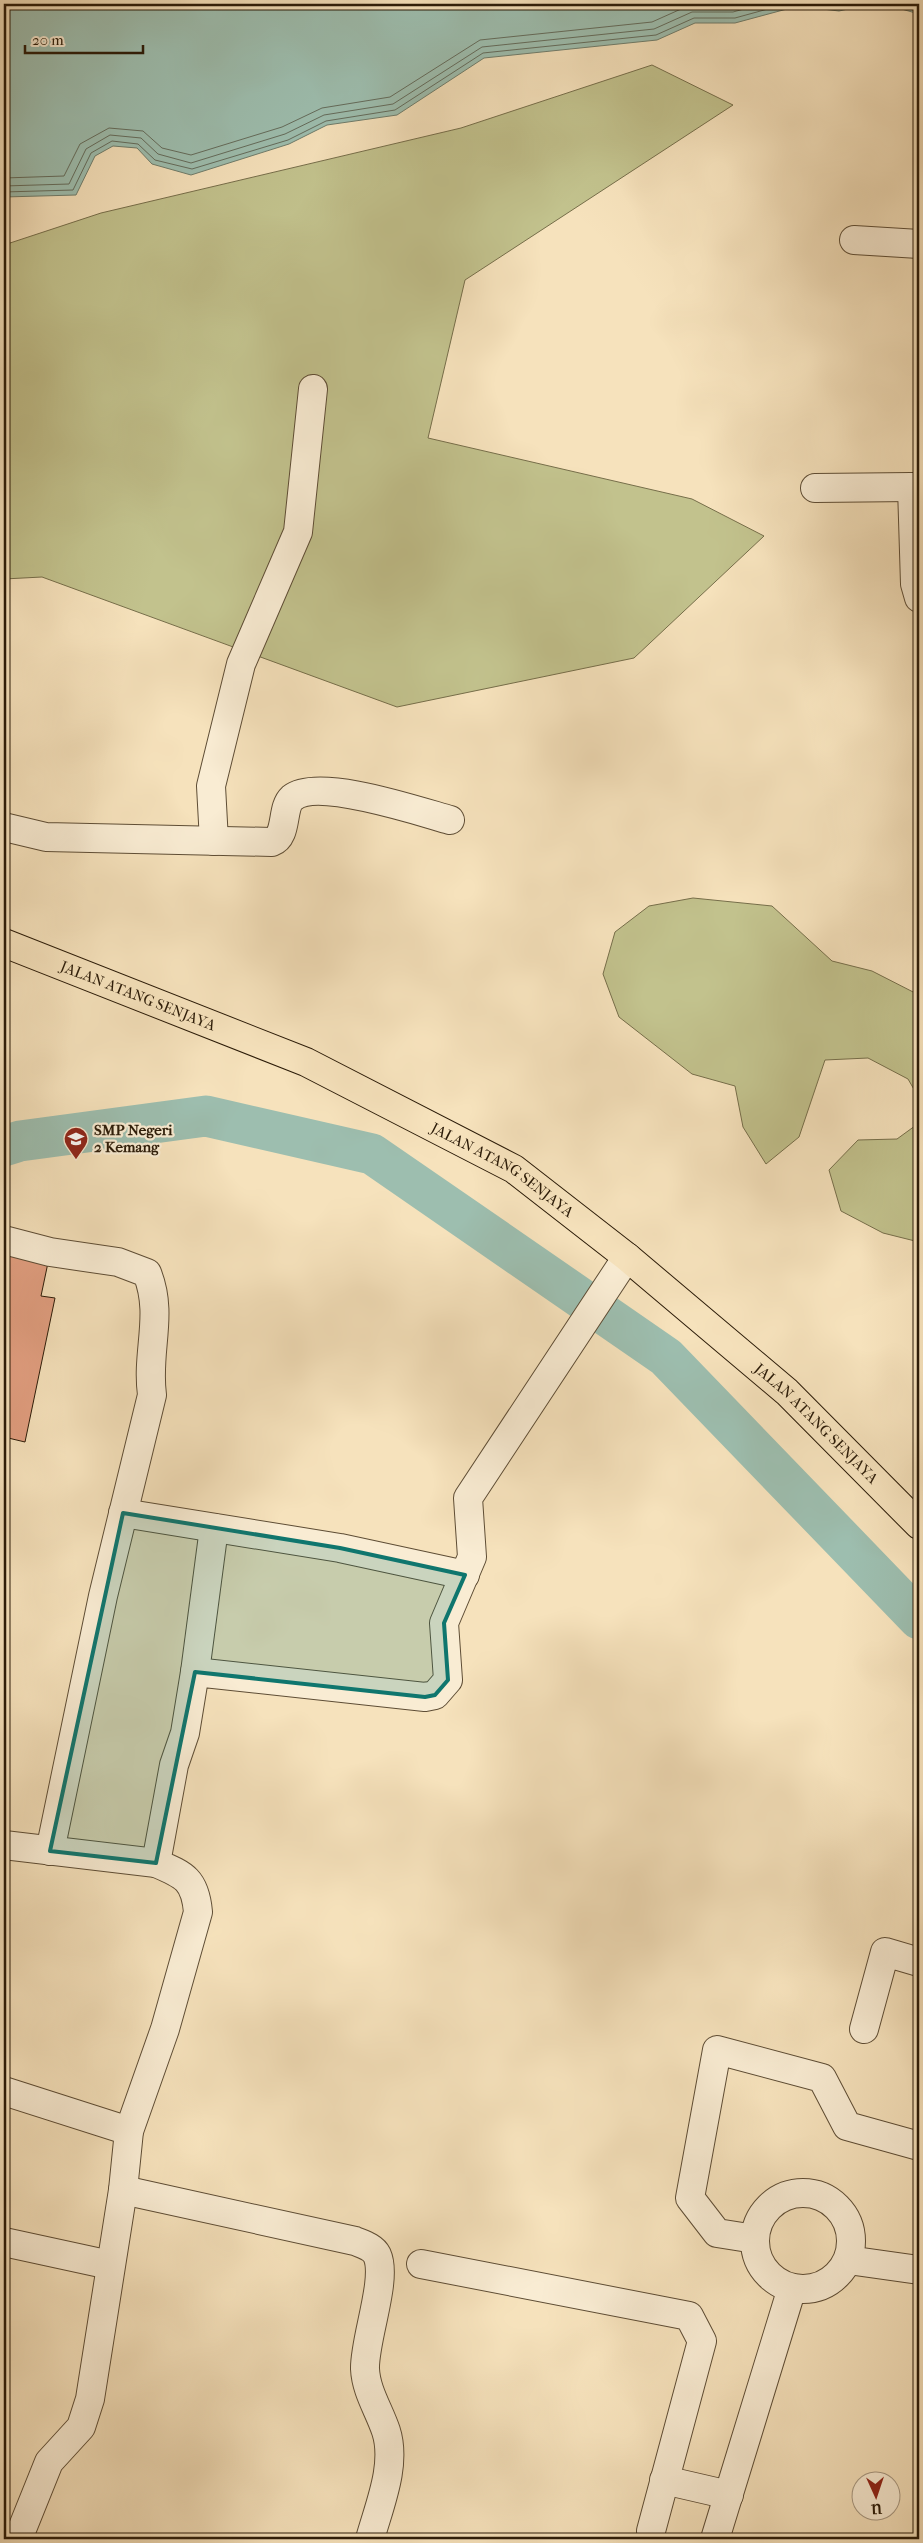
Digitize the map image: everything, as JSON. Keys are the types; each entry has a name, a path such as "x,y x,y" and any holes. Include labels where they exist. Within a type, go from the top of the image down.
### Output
{"main road":[{"name":"JALAN ATANG SENJAYA","path":"4,943 306,1062 514,1169 621,1267 787,1392 919,1525"}],"street":[{"path":"854,240 919,244"},
{"path":"214,841 211,786 241,664 298,532 313,389"},
{"path":"815,488 916,487 915,584 919,598"},
{"path":"4,827 46,837 258,843 275,840 290,800 301,792 323,790 356,796 450,820"},
{"path":"4,1240 50,1252 118,1262 146,1273 156,1302 149,1372 152,1395 103,1596 50,1851"},
{"path":"195,1672 425,1697 435,1695 448,1680 444,1623 465,1574 472,1552 468,1498 586,1316 621,1267"},
{"path":"124,1513 340,1548 465,1574"},
{"path":"156,1863 174,1765 185,1733 214,1528"},
{"path":"4,1846 156,1863 177,1872 191,1883 197,1897 198,1912 165,2029 129,2131 123,2190 90,2399 81,2427 49,2462 18,2539"},
{"path":"864,2029 885,1952 919,1962"},
{"path":"755,2239 717,2233 690,2198 717,2050 822,2078 847,2126 919,2146"},
{"path":"4,2091 129,2131"},
{"path":"123,2190 355,2241 370,2248 377,2255 379,2269 377,2289 365,2371 370,2393 386,2432 388,2466 370,2539"},
{"path":"798,2194 814,2194 830,2201 842,2212 849,2227 852,2244 848,2260 838,2274 825,2284 809,2289 792,2288 776,2282 765,2270 757,2255 755,2239 758,2222 768,2208 781,2198 798,2194"},
{"path":"4,2242 110,2265"},
{"path":"848,2260 919,2270"},
{"path":"421,2264 690,2316 702,2340 651,2531"},
{"path":"716,2539 792,2288"},
{"path":"664,2480 729,2495"}],"highlighted area":[{"path":"123,1513 340,1548 465,1575 444,1623 448,1680 435,1695 425,1697 195,1672 156,1863 50,1851"}],"green space":[{"path":"652,65 733,105 465,280 428,438 692,499 764,536 634,658 397,707 42,577 4,579 4,245 101,213 461,128"},
{"path":"693,898 772,906 832,961 872,971 919,995 919,1098 908,1079 868,1058 825,1060 799,1137 766,1164 743,1127 735,1086 692,1074 619,1017 603,974 615,932 649,906"},
{"path":"919,1123 919,1242 883,1233 841,1211 829,1170 858,1140 897,1139"}],"water":[{"path":"4,4 870,4 839,11 798,6 735,23 695,23 657,40 484,58 397,115 327,125 289,144 191,175 152,164 137,148 113,146 95,156 76,195 4,197"},
{"path":"884,4 919,4 919,14"}],"building":[{"path":"4,1248 49,1258 41,1296 55,1298 25,1442 4,1437"}],"waterway":[{"path":"4,1146 20,1141 206,1116 372,1154 666,1357 919,1619"}],"place":[{"name":"SMP Negeri 2 Kemang","path":"76,1160"}]}
